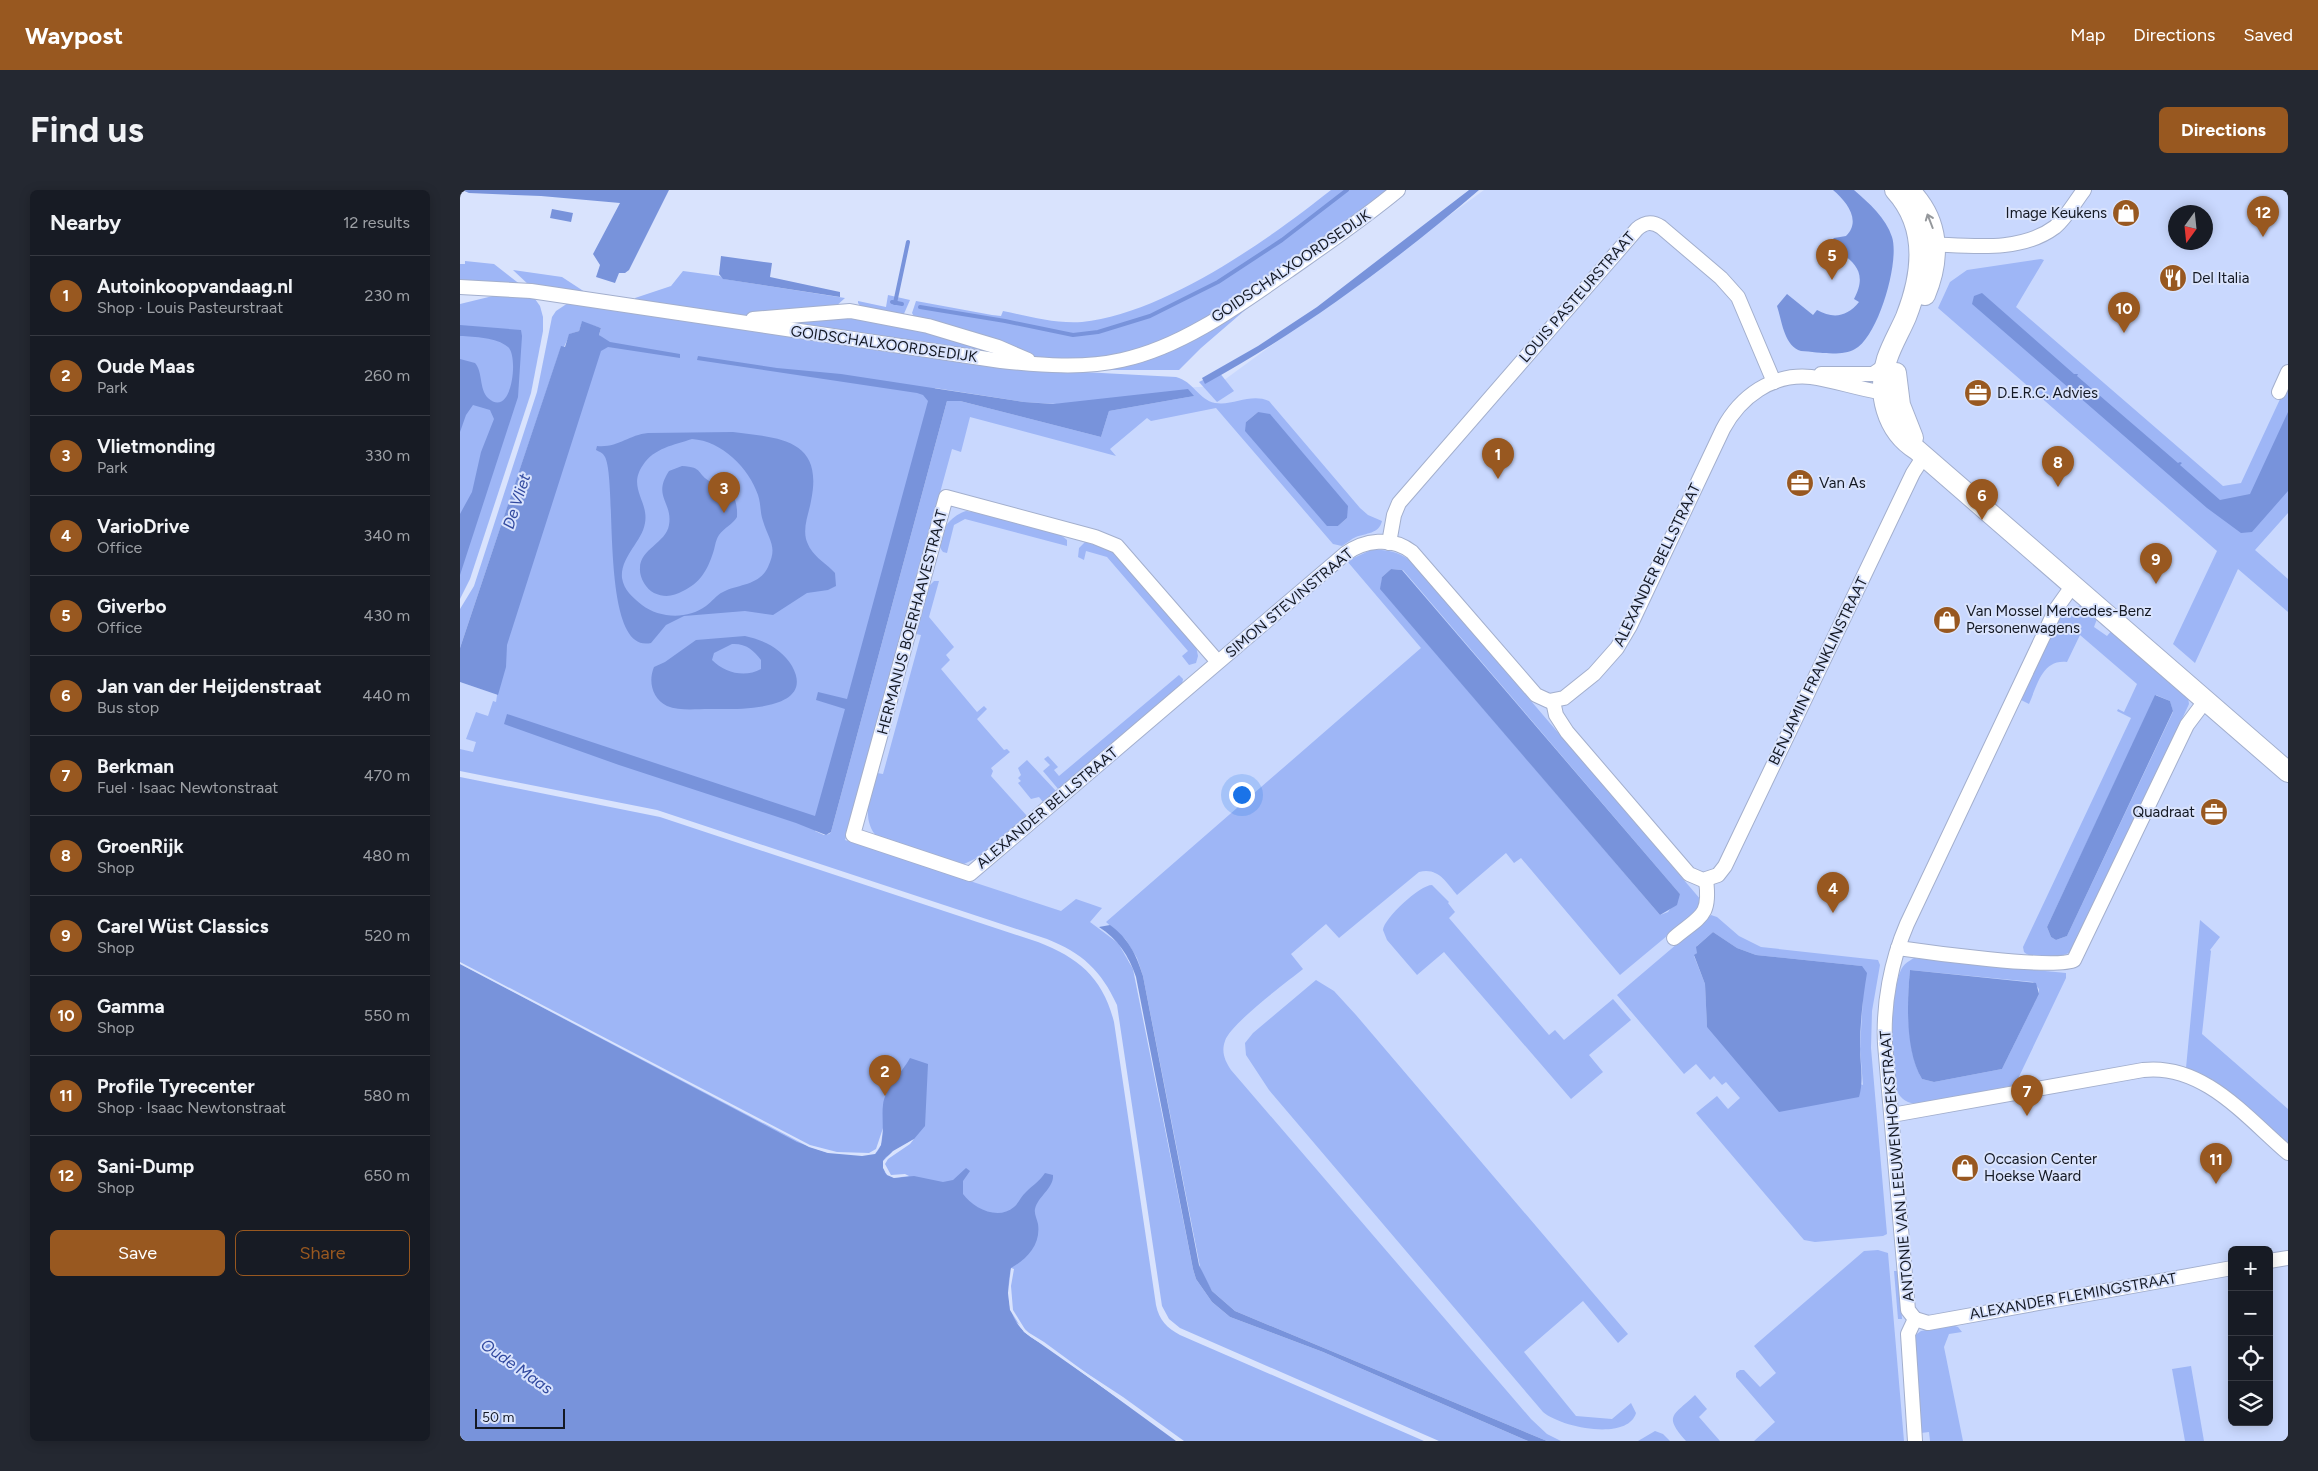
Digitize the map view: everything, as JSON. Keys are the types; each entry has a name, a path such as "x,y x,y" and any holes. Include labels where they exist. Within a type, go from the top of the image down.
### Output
{"street":[{"name":"GOIDSCHALXOORDSEDIJK","path":"460,287 531,291 955,355 1036,364 1078,365 1111,362 1140,355 1168,344 1245,300 1334,239 1398,190"},
{"path":"1895,190 1928,244 1935,261 1931,279 1888,378 1921,453 2288,772"},
{"path":"1909,190 1926,211 1932,223 1928,244"},
{"path":"1928,244 2003,245 2028,240 2056,226 2084,190"},
{"name":"LOUIS PASTEURSTRAAT","path":"1389,543 1394,515 1399,503 1636,229 1643,224 1652,223 1661,227 1733,290 1746,312 1774,382"},
{"name":"GOIDSCHALXOORDSEDIJK","path":"733,322 849,311 928,326 1012,352 1036,364"},
{"path":"2279,392 2288,372"},
{"name":"ALEXANDER BELLSTRAAT","path":"1553,701 1564,698 1579,687 1598,670 1617,648 1630,626 1727,421 1746,398 1774,382 1788,378 1810,377 1819,374 1873,374 1888,378"},
{"name":"ALEXANDER BELLSTRAAT","path":"1810,377 1860,389 1888,378"},
{"name":"BENJAMIN FRANKLINSTRAAT","path":"1706,880 1718,876 1725,866 1921,453"},
{"name":"HERMANUS BOERHAAVESTRAAT","path":"853,835 946,497 1095,537 1118,546 1218,662"},
{"name":"SIMON STEVINSTRAAT","path":"1218,662 1351,549 1370,542 1389,543"},
{"path":"1389,543 1405,547 1415,554 1536,695 1553,701 1556,715 1573,739 1685,870 1696,878 1706,880 1708,901 1706,910 1674,938"},
{"name":"ANTONIE VAN LEEUWENHOEKSTRAAT","path":"1916,1441 1908,1334 1914,1319 1908,1310 1885,1027 1890,981 1898,948 1912,915 2056,609 2073,586"},
{"name":"ALEXANDER BELLSTRAAT","path":"853,835 970,874 1218,662"},
{"path":"1898,948 2038,962 2071,961 2078,954 2187,725 2205,701"},
{"path":"1892,1115 2143,1070 2161,1069 2186,1074 2211,1087 2288,1153"},
{"path":"2273,1260 2288,1258"},
{"name":"ALEXANDER FLEMINGSTRAAT","path":"1914,1319 1928,1322 2228,1269"}],"shaded area":[{"path":"1331,190 1390,190 1254,289 1181,333 1154,345 1119,356 1078,360 1036,358 916,320 912,313 916,301 992,315 1001,316 1003,311 1062,322 1082,322 1113,316 1146,305 1180,290 1213,272 1276,231"},
{"path":"1484,190 2288,190 2288,1441 1551,1441 1211,1086 1201,987 831,849 956,409 1128,391 1216,386"},
{"path":"2044,260 2016,307 2223,486 2241,483 2288,382 2288,513 2255,550 2288,579 2288,612 2238,569 2195,663 2173,644 2217,551 1938,308 1950,282 1967,270"},
{"path":"465,261 494,264 521,285 460,283 460,264 465,264"},
{"path":"513,270 562,277 588,294 530,286"},
{"path":"683,271 845,298 834,308 737,317 635,301 635,298 671,286"},
{"path":"501,294 527,296 535,299 540,306 543,317 543,331 531,393 470,579 460,599 460,304"},
{"path":"888,295 910,300 903,316 861,307 858,303 858,301 886,307"},
{"path":"1259,298 1201,348 1179,370 1097,370"},
{"path":"568,303 1083,372 1176,377 1187,382 1209,401 1215,403 1229,403 1255,398 1269,401 1360,508 1368,515 1382,521 1375,531 1354,538 1342,546 1333,544 1216,408 1151,421 1147,418 1110,449 1116,456 970,417 961,452 952,449 845,840 1061,911 1076,899 1102,908 1090,922 1118,943 1133,969 1193,1269 1196,1279 1212,1302 1230,1317 1323,1352 1528,1441 1439,1441 1180,1328 1169,1319 1162,1306 1117,1005 1097,972 1070,950 1047,939 657,810 460,771 460,749 473,752 476,742 466,739 476,712 488,716 493,701 496,702 504,649 603,340 599,335 601,328 582,322 579,331 570,334 564,347 561,347 460,648 460,609 474,586 537,392 552,317 556,311","holes":["935,388 1024,402 1057,404 1194,396 1109,411 1101,437 960,401 947,401 831,832 824,835 815,831","1258,412 1347,518 1338,526 1246,422"]},
{"path":"845,315 892,321 1017,357 767,319"},
{"path":"1219,372 1234,391 1217,402 1199,382"},
{"path":"966,511 1061,535 1067,540 1067,546 965,519 954,525 947,553 943,552 939,540 944,528 954,517"},
{"path":"1085,542 1113,551 1196,646 1198,656 1196,663 1189,665 1182,656 1188,651 1107,557 1086,551 1084,560 1078,557 1079,548"},
{"path":"1371,550 1389,551 1400,554 1410,560 1701,900 1697,911 1620,975 1521,858 1514,863 1506,853 1457,895 1441,877 1431,872 1419,872 1339,938 1326,924 1291,954 1303,969 1237,1024 1225,1041 1224,1056 1231,1070 1531,1419 1547,1434 1561,1441 1547,1441 1235,1311 1212,1291 1201,1272 1143,976 1137,958 1126,940 1106,922 1421,648 1347,561","holes":["1391,569 1403,570 1680,894 1668,912 1660,915 1381,589 1382,577"]},
{"path":"934,581 939,581 929,617 954,647 946,655 950,660 941,669 977,712 984,706 987,709 977,719 1004,750 1007,749 1010,752 991,768 993,771 991,776 1027,816 981,856 964,864 877,837 872,830 868,814 868,806 877,773 883,774 921,635 916,634 928,587"},
{"path":"2082,606 2097,619 2094,627 2107,636 2113,629 2188,697 2189,704 2074,950 2056,957 2034,957 2024,952 2023,947 2131,718 2117,711 2118,709 2124,712 2137,684 2080,635 2067,662 2059,662 2046,669 2038,682 2029,704 2021,700 2060,617 2069,608","holes":["2156,695 2170,701 2173,712 2067,936 2056,940 2051,937 2047,927"]},
{"path":"1179,675 1183,679 1182,685 1059,790 1043,771 1050,765 1044,759 1048,756 1058,767 1054,770 1059,776"},
{"path":"460,682 498,695 483,756 460,749"},
{"path":"1027,760 1056,791 1043,802 1039,797 1031,799 1018,783 1021,781 1018,778 1021,775 1018,768"},
{"path":"460,777 660,817 1038,942 1066,955 1096,982 1103,993 1114,1022 1156,1305 1161,1319 1180,1335 1424,1441 1184,1441 1123,1397 1033,1338 823,1159 460,970"},
{"path":"1432,885 1449,902 1455,912 1449,918 1549,1035 1555,1030 1564,1040 1613,999 1631,1020 1589,1055 1603,1072 1571,1099 1444,952 1417,975 1387,940 1383,930 1389,918 1411,896 1426,886"},
{"path":"1711,915 1717,917 1739,936 1761,947 1878,960 1880,965 1872,1011 1871,1048 1887,1234 1883,1236 1815,1242 1804,1240 1696,1113 1717,1096 1728,1109 1740,1098 1726,1082 1722,1085 1714,1076 1710,1080 1696,1064 1684,1074 1617,995","holes":["1713,932 1737,948 1756,955 1862,966 1863,996 1860,1049 1863,1085 1707,1027 1705,984 1694,956 1697,953 1697,946"]},
{"path":"2200,920 2220,937 2210,950 2202,1034 2288,1109 2288,1145 2213,1080 2186,1068"},
{"path":"1914,958 2066,973 2066,978 2015,1085 1921,1104 1914,1104 1902,1099 1895,1083 1893,1068 1893,1010 1898,978 1902,968","holes":["1910,970 2033,982 2039,989 2039,994 2002,1069 1934,1082 1922,1079 1910,1041 1908,1011"]},
{"path":"1316,980 1334,991 1356,1015 1628,1334 1618,1343 1583,1301 1524,1352 1576,1416 1612,1419 1631,1403 1636,1413 1630,1422 1621,1427 1594,1429 1564,1423 1543,1412 1269,1090 1246,1055 1245,1043 1253,1033"},
{"path":"1878,1250 1888,1253 1904,1441 1754,1441 1775,1422 1736,1377 1736,1373 1744,1370 1760,1387 1776,1373 1754,1346 1864,1251"},
{"path":"1894,1271 1899,1271 1902,1319 1898,1319"},
{"path":"1952,1325 1958,1327 1962,1332 1949,1334 1944,1347 1963,1441 1930,1441 1929,1432 1921,1433 1914,1336 1921,1331"},
{"path":"2191,1366 2204,1441 2185,1441 2172,1369"},
{"path":"1695,1395 1707,1409 1699,1417 1720,1441 1686,1441 1675,1426 1673,1421 1676,1412"},
{"path":"1655,1431 1663,1434 1670,1441 1638,1441"}],"water":[{"path":"462,190 669,190 629,270 625,273 619,273 615,283 596,277 600,265 593,254 620,203 541,196 469,193"},
{"path":"1469,190 1479,190 1415,243 1347,294 1277,341 1205,384 1202,378 1258,346 1317,307"},
{"path":"1833,190 1854,190 1886,223 1894,248 1890,280 1879,315 1864,342 1855,349 1843,353 1801,351 1795,348 1787,339 1777,306 1787,294 1813,315 1817,310 1829,315 1840,315 1850,311 1859,302 1854,299 1859,288 1860,279 1855,265 1829,243 1834,238 1846,236 1853,224 1847,205"},
{"path":"552,209 573,213 571,222 550,218"},
{"path":"721,256 772,263 770,277 840,292 840,297 723,279 719,274"},
{"path":"1982,293 2074,374 2078,374 2077,376 2178,463 2182,463 2180,465 2220,500 2250,494 2288,412 2288,491 2252,532 2241,533 2207,508 1972,304 1974,296"},
{"name":"De Vliet","path":"582,321 601,328 599,335 610,342 680,354 680,358 608,347 601,351 507,645 506,667 498,695 460,682 460,648 561,346 565,347 569,334 579,331"},
{"path":"460,325 521,330 522,336 518,397 460,575 460,514 472,492 481,452 494,419 490,410 473,405 466,415 460,432 460,359 475,363 485,394 496,402 503,401 508,394 513,373 513,362 508,347 491,339 460,336"},
{"path":"698,356 777,368 841,374 1024,402 1053,404 1188,389 1194,396 1109,411 1101,437 960,401 947,401 831,832 826,835 796,823 619,765 504,724 507,714 815,816 845,709 816,700 818,692 847,699 928,401 923,395 917,393 697,360"},
{"path":"1258,412 1270,414 1348,506 1347,518 1338,526 1327,526 1245,431 1246,422"},
{"path":"733,432 750,434 782,440 804,454 811,465 813,480 806,524 806,539 814,554 835,573 836,586 828,590 807,593 773,615 745,611 684,616 666,625 651,643 635,639 624,623 617,596 613,564 609,473 605,457 596,450 597,446 611,445 648,433","holes":["692,439 703,441 724,450 741,466 754,485 760,502 762,518 772,544 771,560 759,578 748,584 723,592 698,611 673,616 656,613 632,596 622,578 624,563 640,537 645,523 644,508 637,481 639,473 648,459 659,451 671,445"]},
{"path":"682,466 697,469 706,479 731,494 736,502 737,517 719,535 714,551 702,576 689,588 680,593 662,596 654,593 646,586 641,575 641,561 667,531 669,517 662,487 669,471"},
{"path":"1391,569 1402,570 1680,894 1677,905 1660,915 1380,589 1382,577"},
{"path":"745,636 772,646 792,666 797,681 793,693 783,700 752,708 677,709 667,706 658,699 653,689 651,678 654,667 665,662 696,640","holes":["732,644 745,646 755,653 761,660 761,669 755,672 735,673 723,668 712,660 714,653"]},
{"path":"2155,695 2170,701 2173,711 2067,936 2056,940 2051,937 2047,927"},
{"path":"1110,925 1122,935 1131,947 1143,976 1199,1265 1212,1291 1235,1311 1547,1441 1528,1441 1323,1352 1230,1317 1212,1302 1196,1279 1193,1269 1136,977 1122,949 1112,937 1099,927"},
{"path":"1713,932 1737,948 1756,955 1862,966 1867,973 1861,1028 1862,1078 1859,1097 1779,1112 1707,1027 1705,984 1694,955 1697,953 1696,947"},
{"path":"460,964 797,1142 828,1153 875,1154 881,1144 883,1105 890,1087 910,1058 928,1064 925,1126 914,1139 886,1157 883,1161 885,1173 894,1178 914,1176 943,1182 953,1180 966,1168 970,1171 963,1181 963,1194 979,1208 993,1213 1008,1211 1017,1204 1024,1194 1045,1173 1053,1175 1049,1188 1039,1200 1035,1209 1038,1232 1035,1245 1027,1256 1011,1268 1008,1292 1012,1313 1023,1331 1176,1441 460,1441"},
{"path":"1910,970 2036,983 2039,994 2002,1069 1934,1082 1922,1079 1916,1068 1908,1026"}],"pier":[{"path":"460,962 810,1145 837,1152 869,1153 876,1149 883,1128 881,1145 875,1154 862,1156 828,1153 809,1147 460,964"},
{"path":"914,1139 910,1144 888,1159 885,1164 891,1175 905,1174 909,1176 894,1178 887,1175 883,1168 883,1161 893,1151"},
{"path":"1011,1268 1014,1269 1011,1286 1013,1310 1026,1331 1044,1342 1179,1441 1024,1332 1010,1310 1008,1293"}],"waterway":[{"path":"920,307 1005,321 1073,335 1098,332 1150,316 1218,282 1282,240 1347,190"},
{"path":"895,303 908,242"},
{"path":"892,302 902,304"}],"place":[{"name":"Image Keukens","path":"2126,213"},
{"name":"Sani-Dump","path":"2263,237"},
{"name":"Del Italia","path":"2173,278"},
{"name":"Giverbo","path":"1832,280"},
{"name":"Gamma","path":"2124,333"},
{"name":"D.E.R.C. Advies","path":"1978,393"},
{"name":"Autoinkoopvandaag.nl","path":"1498,479"},
{"name":"Van As","path":"1800,483"},
{"name":"GroenRijk","path":"2058,487"},
{"name":"Vlietmonding","path":"724,513"},
{"name":"Jan van der Heijdenstraat","path":"1982,520"},
{"name":"Carel Wüst Classics","path":"2156,584"},
{"name":"Van Mossel Mercedes-Benz Personenwagens","path":"1947,620"},
{"name":"Quadraat","path":"2214,812"},
{"name":"VarioDrive","path":"1833,913"},
{"name":"Oude Maas","path":"885,1096"},
{"name":"Berkman","path":"2027,1116"},
{"name":"Occasion Center Hoekse Waard","path":"1965,1168"},
{"name":"Profile Tyrecenter","path":"2216,1184"}]}
